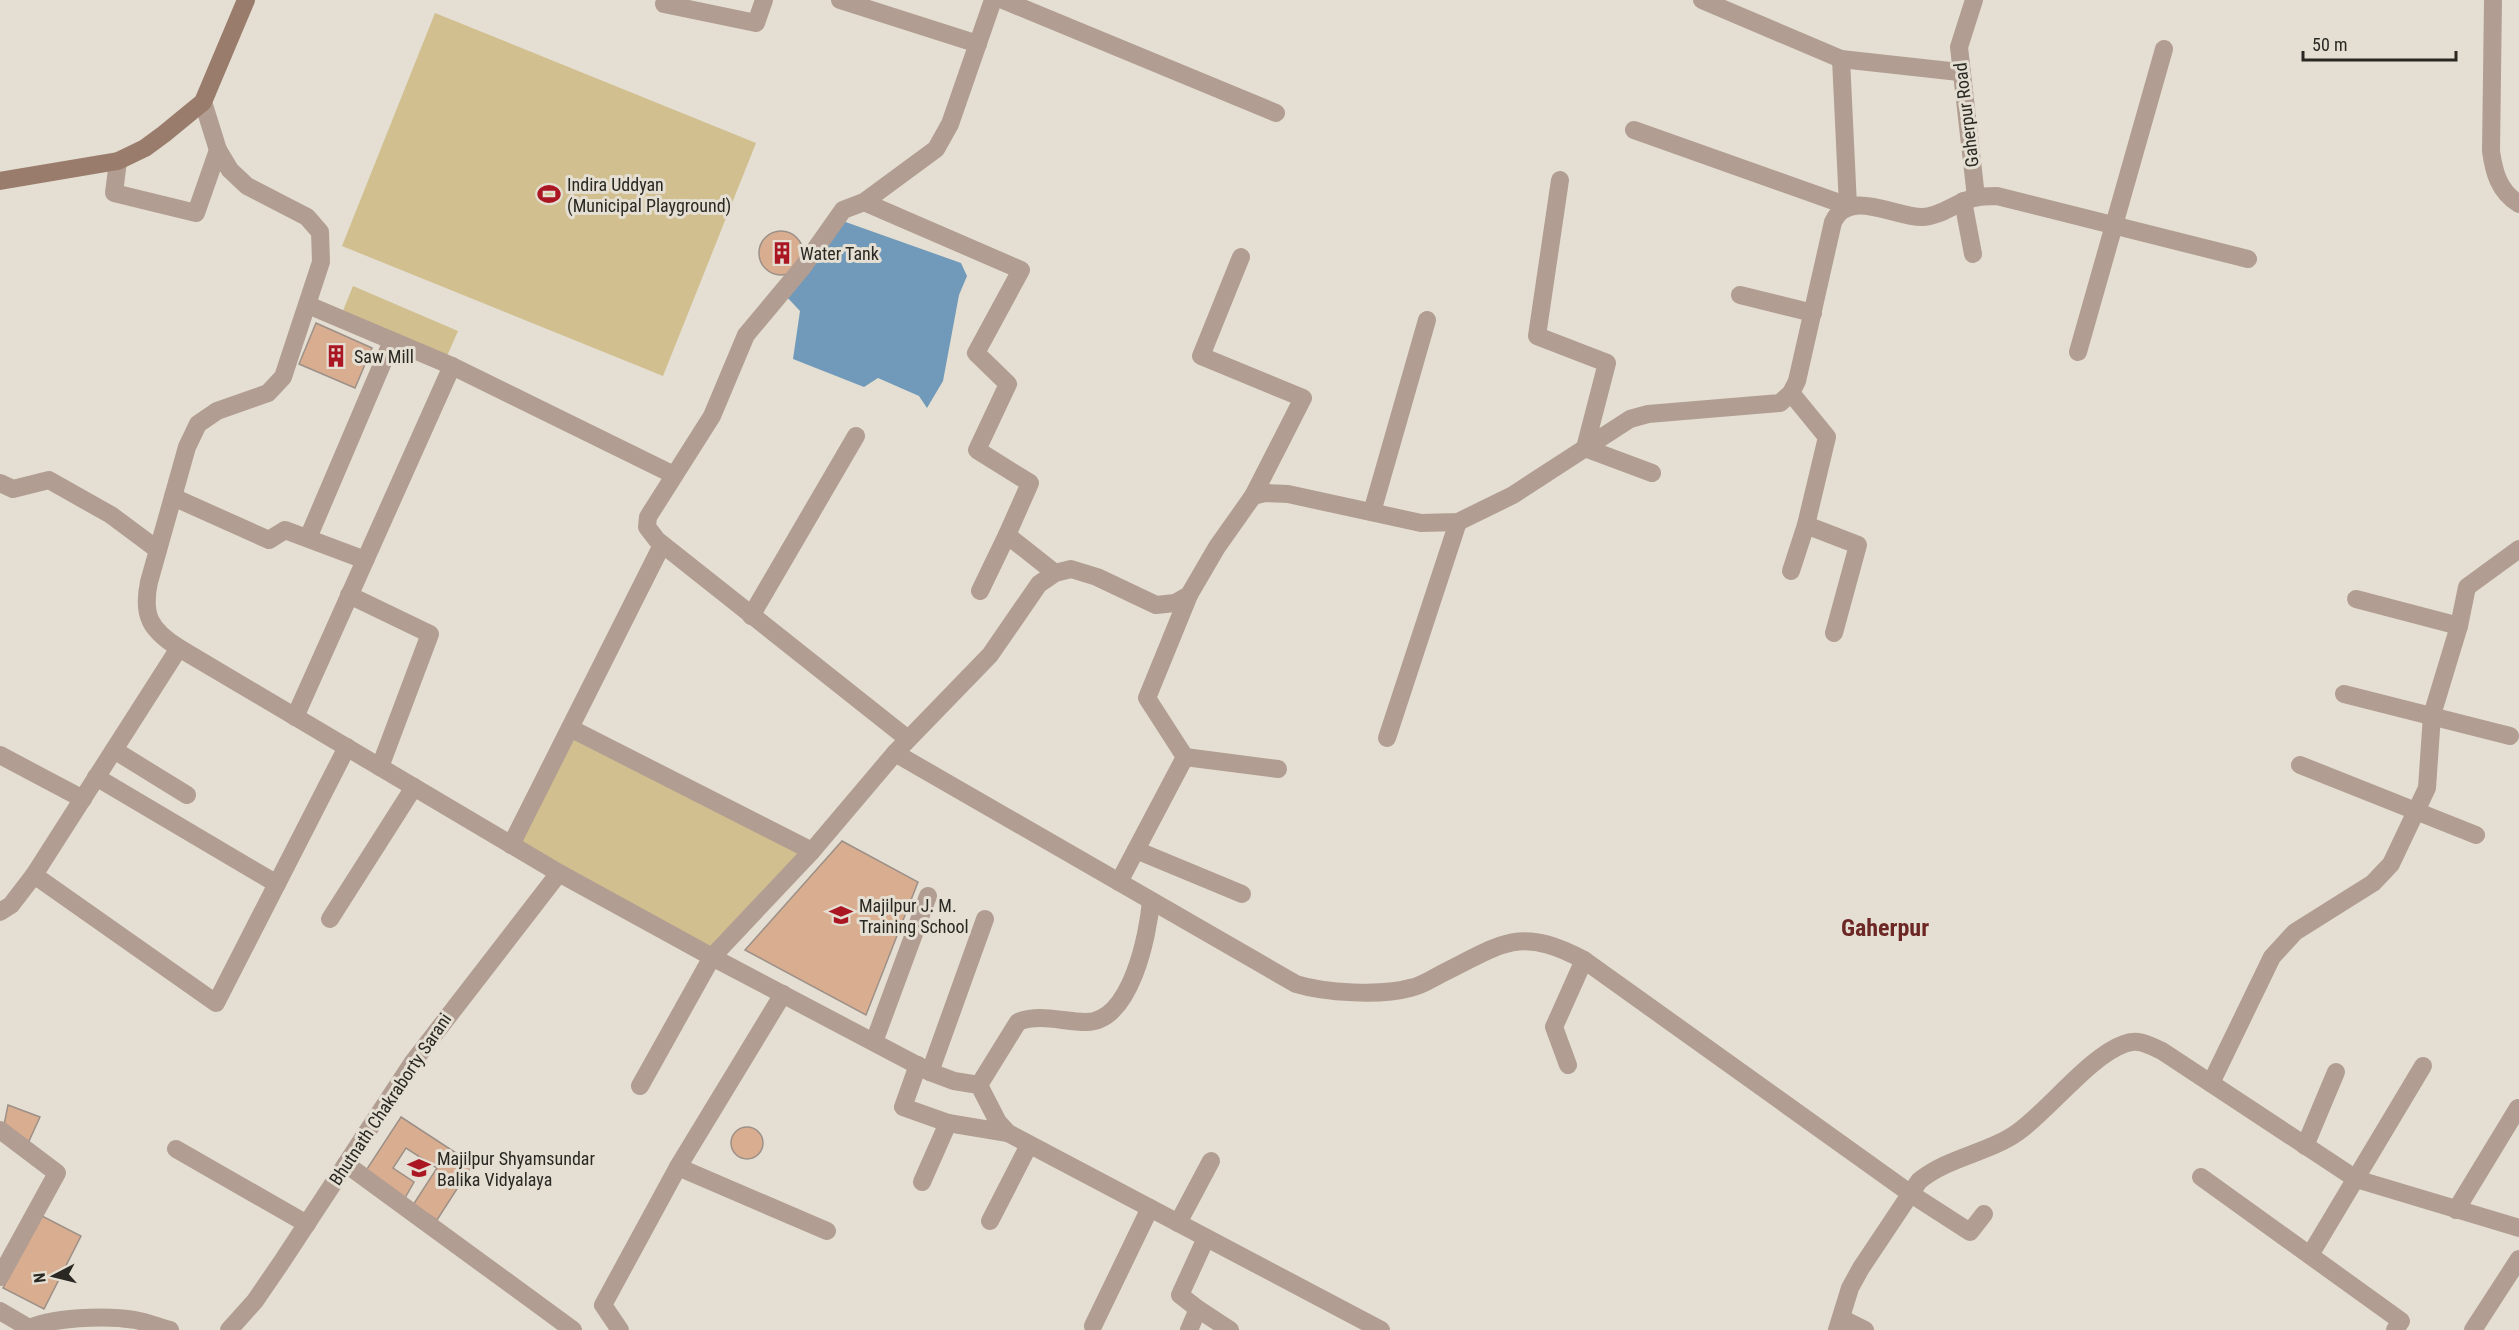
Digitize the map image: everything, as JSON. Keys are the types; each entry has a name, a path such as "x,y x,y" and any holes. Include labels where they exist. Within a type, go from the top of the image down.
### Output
{"main road":[{"path":"0,181 118,161 145,148 203,102 246,0"}],"street":[{"path":"664,4 756,23 765,0"},
{"path":"840,0 978,44"},
{"path":"908,739 662,545 647,527 648,517 712,416 746,335 802,268 843,210 864,202 936,149 950,124 993,0"},
{"path":"1003,0 1276,113"},
{"path":"1702,0 1841,59 1959,72"},
{"name":"Gaherpur Road","path":"1973,254 1959,48 1974,0"},
{"path":"2493,0 2491,151 2494,174 2501,187 2519,204"},
{"path":"2078,352 2164,49"},
{"path":"1841,59 1848,206"},
{"path":"203,102 218,150 230,170 247,186 307,217 320,232 321,262 284,377 268,393 217,411 198,424 187,447 144,602 149,620 162,638 559,873 712,957 924,1069 954,1081 979,1085"},
{"path":"1634,130 1848,206 1861,205 1922,217 1933,215 1970,199 1997,196 2248,259"},
{"path":"118,161 114,193 196,213 218,150"},
{"path":"1560,180 1537,336 1607,363 1585,448"},
{"path":"864,202 1021,270 976,353 1008,384 977,450 1030,483 980,591"},
{"path":"1252,496 1265,493 1288,494 1421,522 1458,522 1513,495 1630,419 1648,414 1780,403 1791,393 1797,381 1833,222 1838,212 1848,206"},
{"path":"1241,257 1201,356 1303,398 1252,496 1217,547 1189,595 1147,698 1185,757 1278,769"},
{"path":"1740,296 1813,313"},
{"path":"308,305 452,366 674,475"},
{"path":"1372,512 1427,320"},
{"path":"308,538 392,341"},
{"path":"295,717 452,366"},
{"path":"1791,393 1827,437 1806,525 1791,571"},
{"path":"752,615 856,436"},
{"path":"1585,448 1652,472"},
{"path":"0,483 13,489 49,480 111,516 158,550"},
{"path":"173,497 269,540 285,530 365,560"},
{"path":"1387,738 1458,522"},
{"path":"1806,525 1858,545 1834,633"},
{"path":"1007,535 1054,573"},
{"path":"511,845 662,545"},
{"path":"2211,1083 2272,957 2295,932 2383,875 2427,788 2432,715 2459,626 2467,587 2519,549"},
{"path":"640,1086 712,957 812,851 895,753 990,655 1040,584 1054,573 1071,569 1097,577 1156,605 1175,603 1189,595"},
{"path":"349,595 430,634 380,767"},
{"path":"2356,599 2459,626"},
{"path":"0,912 11,905 34,875 179,648"},
{"path":"2344,694 2510,736"},
{"path":"570,728 812,851"},
{"path":"34,875 216,1003 347,747"},
{"path":"114,750 187,795"},
{"path":"895,753 1296,984 1312,989 1391,992 1412,988 1489,950 1517,940 1538,940 1557,946 1584,960 1911,1194 1970,1232 1984,1214"},
{"path":"0,755 83,799"},
{"path":"1119,882 1185,757"},
{"path":"2300,765 2476,835"},
{"path":"96,777 277,884"},
{"path":"330,918 414,787"},
{"path":"1136,850 1242,894"},
{"name":"Bhutnath Chakraborty Sarani","path":"229,1330 255,1301 419,1053 559,873"},
{"path":"874,1042 928,896"},
{"path":"979,1085 1018,1022 1042,1017 1089,1022 1104,1017 1123,1002 1149,924 1151,901"},
{"path":"985,919 924,1069 903,1107 948,1124 1008,1133"},
{"path":"1568,1065 1554,1028 1584,960"},
{"path":"620,1330 603,1305 678,1167 783,994"},
{"path":"1865,1330 1839,1324 1850,1288 1919,1181 1932,1171 2016,1134 2105,1054 2124,1043 2142,1041 2163,1051 2356,1179 2519,1228"},
{"path":"2310,1256 2422,1066"},
{"path":"2305,1146 2336,1072"},
{"path":"979,1085 994,1117 1008,1133 1206,1238 1351,1323 1381,1330"},
{"path":"2456,1210 2518,1108"},
{"path":"922,1182 948,1124"},
{"path":"0,1130 57,1173 0,1277"},
{"path":"990,1221 1029,1145"},
{"path":"176,1149 307,1224"},
{"path":"1178,1223 1210,1161"},
{"path":"346,1164 573,1330"},
{"path":"678,1167 827,1231"},
{"path":"2201,1177 2401,1321 2395,1330"},
{"path":"1093,1326 1150,1208"},
{"path":"1206,1238 1180,1295 1230,1330"},
{"path":"2473,1330 2519,1258"},
{"path":"1189,1330 1198,1309"},
{"path":"0,1311 27,1329 47,1322 114,1318 134,1320 170,1330"}],"shaded area":[{"name":"Indira Uddyan (Municipal Playground)","path":"435,13 756,143 663,376 342,246"},
{"path":"353,286 458,331 444,363 340,318"},
{"path":"570,728 812,851 712,956 512,845"}],"water":[{"path":"840,220 961,263 967,276 959,295 943,381 927,408 919,396 878,378 864,387 793,359 800,311 784,294"}],"building":[{"name":"Water Tank","path":"781,231 797,237 803,253 797,269 781,275 765,269 759,253 765,237"},
{"name":"Saw Mill","path":"316,323 372,348 355,388 299,364"},
{"name":"Majilpur J. M. Training School","path":"842,841 918,882 866,1015 745,950"},
{"path":"8,1105 40,1117 29,1141 3,1130"},
{"name":"Majilpur Shyamsundar Balika Vidyalaya","path":"401,1117 473,1164 437,1220 413,1205 437,1168 406,1148 393,1168 414,1182 405,1198 365,1172"},
{"path":"747,1127 758,1132 763,1143 758,1154 747,1159 736,1154 731,1143 736,1132"},
{"path":"40,1215 81,1236 44,1309 3,1288"}],"place":[{"name":"Indira Uddyan (Municipal Playground)","path":"549,194"},
{"name":"Water Tank","path":"782,253"},
{"name":"Saw Mill","path":"336,356"},
{"name":"Majilpur J. M. Training School","path":"841,915"},
{"name":"Majilpur Shyamsundar Balika Vidyalaya","path":"419,1168"}],"district":[{"name":"Gaherpur","path":"1885,928"}]}
